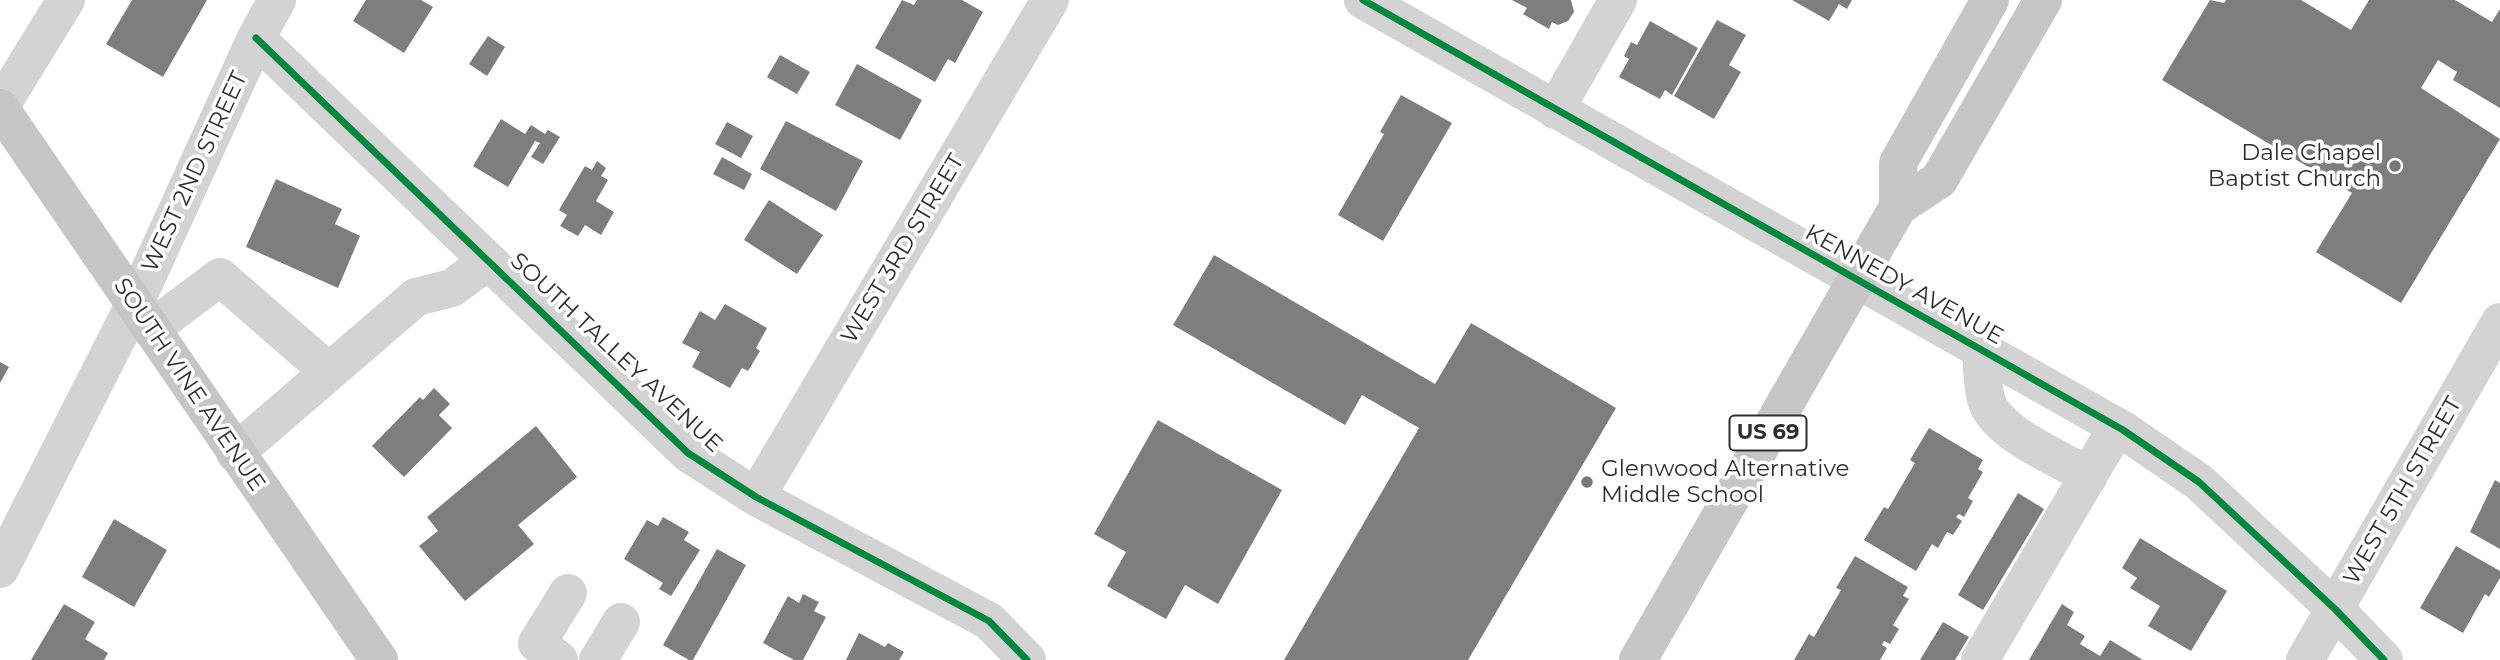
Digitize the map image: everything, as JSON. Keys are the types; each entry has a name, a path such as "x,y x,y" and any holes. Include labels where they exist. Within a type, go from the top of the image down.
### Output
{"main road":[{"name":"US 69","path":"1898,206 1898,163 1990,0"},
{"name":"US 69","path":"1638,660 1898,206 1939,180 2043,0"},
{"name":"SOUTH VINE AVENUE","path":"0,108 379,660"}],"street":[{"path":"0,108 65,0"},
{"name":"WEST 2ND STREET","path":"0,569 142,317 256,38 277,0"},
{"name":"WEST 3RD STREET","path":"756,497 1050,0"},
{"name":"KENNEDY AVENUE","path":"1363,0 2117,427 2199,482 2335,609 2384,660"},
{"path":"1555,110 1618,0"},
{"name":"SOUTH TALLEY AVENUE","path":"256,38 688,453 756,497 989,621 1027,660"},
{"path":"235,453 416,297 452,288 488,261"},
{"path":"142,317 220,277 328,371"},
{"name":"WEST 5TH STREET","path":"2305,660 2500,322"},
{"path":"1981,350 1986,399 1992,414 2004,426 2089,475"},
{"path":"1980,660 2117,427"},
{"path":"559,660 537,643 568,593"},
{"path":"598,660 621,622"}],"building":[{"path":"132,0 207,0 163,77 106,44"},
{"path":"366,0 421,0 433,7 404,53 353,21"},
{"path":"902,0 914,5 917,0 962,0 983,12 955,63 948,59 935,82 875,48"},
{"path":"1512,0 1571,0 1574,12 1568,21 1558,25 1552,22 1549,29 1523,14 1527,8"},
{"path":"1792,0 1852,0 1847,9 1839,4 1829,21"},
{"name":"Dale Chapel Baptist Church","path":"2210,0 2224,3 2226,0 2301,0 2351,30 2369,0 2455,0 2492,22 2500,9 2500,108 2453,80 2457,72 2438,60 2421,88 2500,139 2401,303 2316,252 2352,193 2162,80"},
{"path":"1717,20 1746,35 1729,65 1741,72 1714,119 1674,96"},
{"path":"1650,21 1698,48 1672,95 1665,90 1660,99 1619,77 1629,59 1624,56 1631,42 1637,45"},
{"path":"488,36 505,47 487,76 469,64"},
{"path":"780,55 810,72 797,94 767,77"},
{"path":"857,64 922,100 900,140 835,105"},
{"path":"1401,95 1452,123 1383,241 1338,215 1384,134 1380,132"},
{"path":"501,119 525,134 531,125 545,134 548,130 560,137 543,164 531,157 540,143 535,141 508,187 473,166"},
{"path":"786,121 863,161 836,211 760,169"},
{"path":"727,122 753,136 741,158 715,144"},
{"path":"722,157 752,174 744,190 713,174"},
{"path":"597,161 606,168 601,176 608,180 596,201 614,212 601,235 585,225 578,236 560,226 567,215 559,210 585,166 592,170"},
{"path":"276,179 342,209 335,224 360,236 338,288 246,247"},
{"path":"769,200 823,235 797,274 744,240"},
{"path":"1214,255 1435,384 1471,323 1616,408 1468,660 1284,660 1419,428 1362,395 1345,425 1173,325"},
{"path":"725,304 767,328 756,348 760,351 748,371 742,368 730,388 692,367 700,352 682,343 700,311 715,320"},
{"path":"0,362 9,367 0,383"},
{"path":"434,388 450,404 439,415 452,428 404,477 372,446 420,397 423,400"},
{"path":"1158,420 1282,490 1218,604 1185,585 1166,619 1107,586 1126,552 1094,534"},
{"path":"536,426 577,477 518,525 534,544 465,601 419,546 438,531 427,517"},
{"path":"1929,428 1983,460 1978,469 1983,472 1968,498 1973,501 1964,517 1959,514 1956,517 1962,521 1953,535 1947,532 1938,548 1932,544 1916,571 1864,540 1884,507 1888,509 1915,463 1910,460"},
{"path":"2495,480 2500,483 2500,549 2470,532"},
{"path":"2018,493 2044,509 1983,610 1958,595"},
{"path":"663,517 689,532 684,540 700,550 671,596 659,589 663,583 624,559 647,520 658,526"},
{"path":"114,519 167,550 134,607 82,577"},
{"path":"2140,538 2227,591 2191,651 2148,626 2160,606 2130,588 2137,578 2122,568"},
{"path":"2456,546 2500,571 2500,578 2489,597 2485,594 2463,633 2420,608"},
{"path":"717,549 746,565 693,660 689,660 663,645"},
{"path":"1855,556 1908,587 1903,596 1909,599 1893,625 1899,629 1890,644 1884,641 1882,645 1887,648 1880,660 1794,660 1809,634 1814,637 1841,590 1836,588"},
{"path":"803,594 819,602 814,611 826,617 803,660 794,660 763,643 788,596 799,603"},
{"path":"64,604 95,622 85,639 108,653 104,660 31,660"},
{"path":"2062,604 2074,612 2067,625 2085,636 2080,644 2100,656 2110,640 2143,660 2029,660"},
{"path":"1943,622 1969,637 1955,660 1920,660"},
{"path":"859,633 885,647 888,643 904,652 899,660 846,660"}],"cycle path":[{"path":"1363,0 2123,430 2199,482 2335,609 2384,660"},
{"path":"256,38 688,453 756,497 989,621 1027,660"}],"place":[{"name":"Dale Chapel Baptist Church","path":"2395,166"},
{"name":"Glenwood Alternative Middle School","path":"1587,482"}]}
